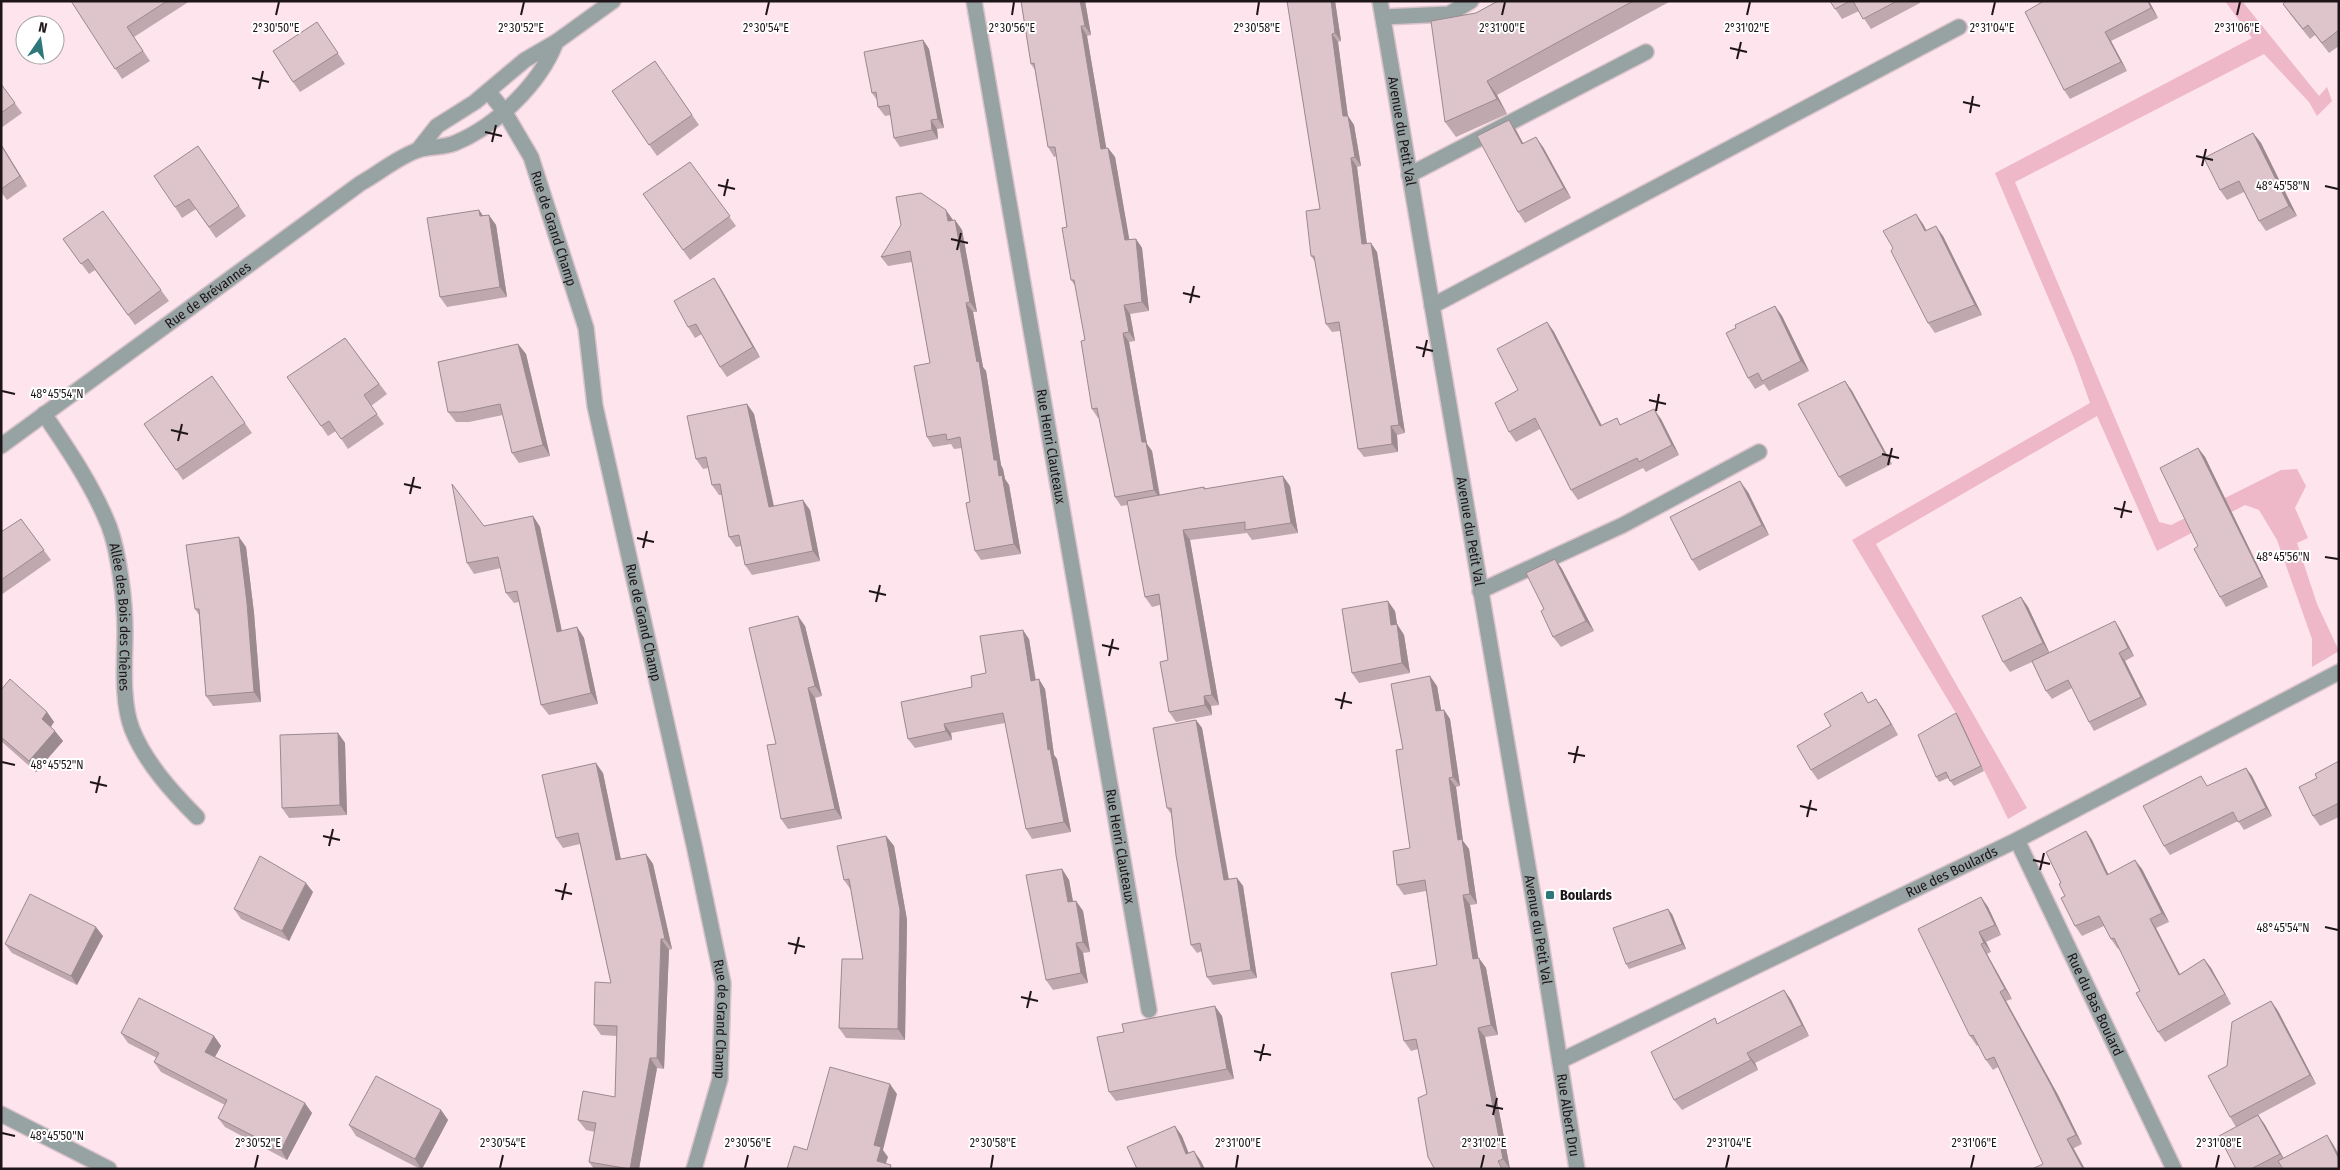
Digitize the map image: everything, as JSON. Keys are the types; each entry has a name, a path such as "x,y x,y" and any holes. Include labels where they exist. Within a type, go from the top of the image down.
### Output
{"street":[{"name":"Rue de Brévannes","path":"418,150 437,126 475,102 525,60 556,42 613,1"},
{"name":"Rue Henri Clauteaux","path":"974,1 1149,1010"},
{"name":"Avenue du Petit Val","path":"1380,1 1560,1061"},
{"path":"1383,17 1449,14 1471,1"},
{"path":"1432,306 1960,27"},
{"name":"Rue de Brévannes","path":"1,446 361,183 418,150 454,144 492,123 533,83 550,58 556,42"},
{"path":"1410,175 1646,52"},
{"name":"Rue de Grand Champ","path":"488,91 504,111 531,157 586,328 595,406 694,845 723,983 720,1080 694,1169"},
{"name":"Allée des Bois des Chênes","path":"44,414 77,462 109,526 121,580 125,628 123,678 132,728 171,791 197,817"},
{"path":"1480,592 1623,525 1759,452"},
{"name":"Rue des Boulards","path":"1560,1061 2017,840 2339,672"},
{"name":"Rue du Bas Boulard","path":"2017,840 2174,1169"},
{"name":"Rue Albert Dru","path":"1560,1061 1577,1169"},
{"path":"1,1114 109,1169"}],"shaded area":[{"path":"2225,1 2242,1 2319,96 2327,87 2332,101 2317,116 2309,102 2264,54 2015,182 2159,522 2171,525 2281,470 2297,469 2306,486 2295,508 2308,538 2297,543 2317,604 2339,651 2312,667 2312,639 2277,540 2259,510 2245,505 2157,551 2097,416 1876,544 2027,808 2008,819 1957,715 1852,540 2090,403 2074,358 1995,173 2252,38"}],"building":[{"path":"71,1 167,1 127,27 143,51 115,69"},
{"path":"1021,1 1080,1 1085,26 1081,26 1101,149 1108,148 1125,240 1136,239 1142,302 1124,305 1129,332 1123,333 1142,442 1146,442 1154,490 1115,497 1097,408 1092,409 1081,341 1085,340 1074,280 1071,280 1062,228 1067,227 1055,147 1048,147 1034,63 1031,64"},
{"path":"1287,1 1331,1 1335,33 1332,34 1343,116 1348,116 1355,157 1351,158 1362,244 1371,243 1399,425 1391,426 1392,444 1358,449 1339,322 1326,324 1314,256 1311,256 1306,211 1320,209"},
{"path":"1498,1 1633,1 1487,81 1497,99 1445,122 1431,21 1476,13"},
{"path":"1830,1 1850,1 1835,9"},
{"path":"1853,1 1897,1 1863,19"},
{"path":"2044,1 2148,1 2151,8 2105,32 2121,62 2064,90 2025,12"},
{"path":"2286,1 2339,1 2339,30 2322,43 2308,25 2303,29 2283,4"},
{"path":"317,22 338,53 293,82 273,51"},
{"path":"923,40 938,119 931,120 932,130 894,138 889,105 878,107 876,92 872,93 864,52"},
{"path":"655,61 692,115 649,145 612,91"},
{"path":"1,84 15,103 1,113"},
{"path":"1509,120 1522,144 1536,137 1564,188 1518,212 1477,136"},
{"path":"2253,133 2289,206 2259,221 2239,181 2220,190 2204,158"},
{"path":"1,145 20,176 1,189"},
{"path":"198,146 239,206 209,227 189,199 175,207 154,176"},
{"path":"690,162 730,216 683,250 643,194"},
{"path":"921,193 946,210 948,221 955,220 970,302 966,303 977,362 979,361 994,460 997,460 999,476 1002,475 1014,544 975,551 966,503 970,502 960,437 947,440 946,434 927,437 914,366 930,363 910,251 881,257 901,225 896,197"},
{"path":"479,210 480,216 489,215 500,287 440,297 427,218"},
{"path":"103,211 161,290 128,315 88,259 81,264 63,239"},
{"path":"1916,214 1925,231 1936,226 1975,305 1928,323 1891,251 1893,248 1883,231"},
{"path":"714,278 753,347 720,367 696,324 688,327 674,301"},
{"path":"1775,306 1801,361 1762,381 1758,373 1748,378 1726,333 1736,328 1735,325"},
{"path":"1547,322 1600,426 1617,418 1620,425 1654,409 1672,445 1639,462 1637,458 1571,490 1535,418 1509,432 1495,403 1518,390 1497,349"},
{"path":"345,338 379,384 364,395 377,414 341,439 329,421 321,426 287,377"},
{"path":"518,344 543,445 512,453 500,404 462,412 448,412 438,362"},
{"path":"212,376 245,423 176,470 144,424"},
{"path":"1845,381 1885,454 1839,477 1798,404"},
{"path":"747,404 769,507 803,500 813,551 745,565 739,535 729,537 720,484 712,485 706,457 696,459 687,416"},
{"path":"2198,448 2262,577 2220,597 2194,549 2198,546 2160,468"},
{"path":"1283,476 1291,523 1245,530 1245,522 1183,530 1212,695 1204,696 1205,705 1169,712 1160,662 1168,660 1159,594 1145,597 1127,501 1204,487 1204,489"},
{"path":"1740,481 1762,525 1692,560 1670,517"},
{"path":"452,484 484,526 533,516 557,632 577,627 591,693 541,705 517,591 506,593 498,557 467,563"},
{"path":"21,519 44,550 1,580 1,532"},
{"path":"239,537 247,603 254,692 206,696 199,609 195,609 186,545"},
{"path":"1555,559 1586,621 1553,637 1541,611 1544,609 1526,573"},
{"path":"2021,597 2043,643 2003,662 1982,616"},
{"path":"1388,601 1391,625 1397,624 1402,663 1352,673 1342,609"},
{"path":"798,616 815,686 808,688 835,809 781,819 767,745 776,744 749,628"},
{"path":"2115,621 2128,648 2119,653 2141,697 2089,722 2068,680 2046,691 2032,661"},
{"path":"1023,630 1031,681 1039,679 1048,750 1050,749 1064,822 1026,829 1003,713 944,724 946,731 908,739 901,702 972,687 971,676 986,673 980,636"},
{"path":"1430,676 1436,711 1444,710 1453,777 1449,778 1458,840 1462,839 1470,894 1463,895 1473,959 1479,958 1491,1025 1478,1028 1503,1159 1498,1161 1502,1169 1432,1169 1434,1168 1428,1157 1418,1098 1427,1094 1416,1039 1404,1041 1391,973 1437,965 1425,880 1397,885 1393,851 1410,848 1396,750 1403,749 1391,684"},
{"path":"10,679 47,712 42,719 55,731 29,761 1,737 1,690"},
{"path":"1862,692 1868,703 1876,699 1891,724 1811,770 1797,746 1831,726 1824,714"},
{"path":"1956,713 1981,766 1950,781 1946,772 1936,777 1918,735"},
{"path":"1196,720 1224,880 1237,878 1251,970 1207,977 1200,943 1191,945 1176,855 1171,808 1167,808 1153,728"},
{"path":"338,733 340,805 282,808 280,735"},
{"path":"2339,761 2339,803 2313,816 2299,787 2317,778 2315,774"},
{"path":"596,763 616,860 646,854 665,939 661,939 657,1058 650,1058 630,1169 589,1162 596,1123 578,1120 583,1091 615,1097 617,1026 594,1025 595,982 611,983 578,833 556,838 542,775"},
{"path":"2246,768 2266,808 2238,822 2233,812 2164,846 2143,806 2201,776 2207,786"},
{"path":"2086,831 2107,875 2135,860 2162,913 2150,919 2179,975 2204,959 2225,994 2158,1032 2136,993 2140,991 2114,938 2111,939 2099,916 2075,926 2061,898 2065,896 2059,884 2061,883 2046,852"},
{"path":"886,836 900,910 898,1029 839,1028 842,959 863,959 849,879 844,880 837,846"},
{"path":"260,856 306,883 282,931 234,909"},
{"path":"1062,869 1068,902 1076,901 1083,942 1076,943 1081,973 1046,980 1026,875"},
{"path":"30,894 96,927 71,976 5,944"},
{"path":"1981,897 1995,925 1979,932 1984,943 1981,944 2005,989 2000,992 2076,1135 2067,1139 2083,1169 2032,1169 2043,1164 1994,1057 1986,1060 1973,1035 1970,1036 1918,929"},
{"path":"1668,909 1682,944 1626,964 1613,928"},
{"path":"1784,990 1802,1025 1747,1053 1751,1060 1674,1100 1651,1052 1715,1018 1717,1024"},
{"path":"139,998 214,1036 205,1052 305,1103 281,1150 218,1118 227,1100 154,1062 159,1053 121,1033"},
{"path":"2271,1001 2310,1075 2230,1117 2208,1076 2227,1066 2232,1022"},
{"path":"1215,1006 1227,1069 1109,1092 1097,1037 1124,1032 1122,1024"},
{"path":"830,1067 890,1084 874,1145 881,1147 877,1161 891,1165 890,1169 787,1169 794,1146 807,1150"},
{"path":"376,1076 441,1110 415,1159 349,1125"},
{"path":"2258,1115 2280,1154 2251,1169 2236,1169 2219,1136"},
{"path":"1175,1126 1186,1154 1194,1151 1202,1169 1137,1169 1127,1147"},
{"path":"2327,1135 2339,1159 2339,1169 2283,1169 2278,1161"}],"place":[{"name":"Boulards","path":"1550,895"}]}
